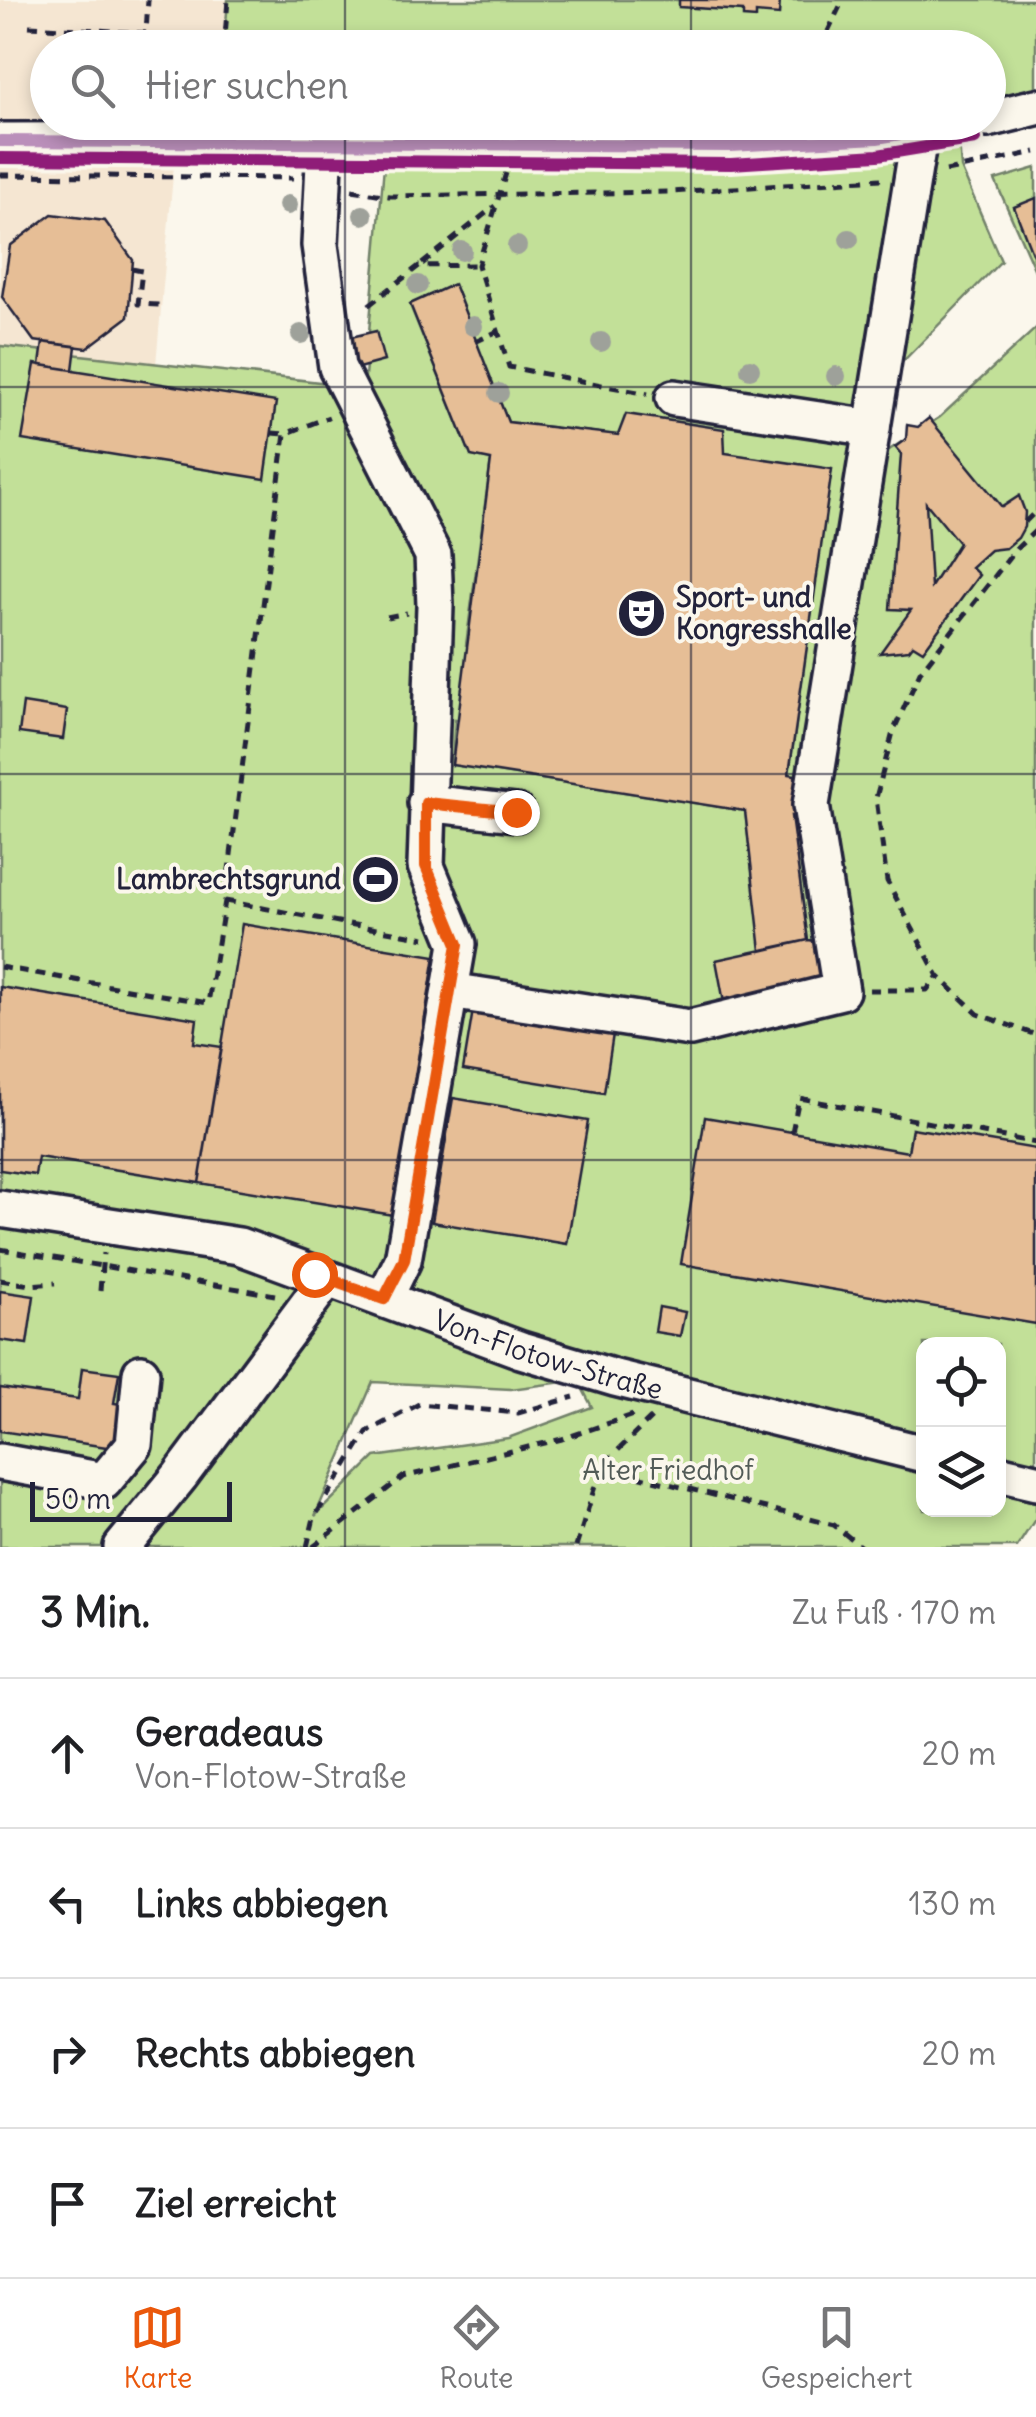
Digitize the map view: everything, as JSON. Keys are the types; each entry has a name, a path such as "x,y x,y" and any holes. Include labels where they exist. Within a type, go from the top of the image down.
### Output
{"street":[{"path":"1006,114 1036,107"},
{"path":"0,141 514,146 775,144 820,140"},
{"path":"450,991 690,1028 840,991 811,806 918,140"},
{"path":"325,143 320,245 337,367 433,555 435,606 426,866 458,944 404,1260 384,1299"},
{"path":"674,398 872,428"},
{"path":"426,803 516,812"},
{"name":"Von-Flotow-Straße","path":"0,1210 239,1246 521,1350 666,1397 916,1452"},
{"path":"122,1547 327,1279"},
{"path":"0,1462 104,1481 134,1445 142,1373"},
{"path":"1006,1475 1036,1482"}],"path":[{"path":"146,30 148,0"},
{"path":"226,30 228,0"},
{"path":"829,30 843,0"},
{"path":"29,26 96,30"},
{"path":"514,146 478,266 509,367 674,398"},
{"path":"0,175 323,180 351,190 389,196 688,191 912,177 1036,152"},
{"path":"370,305 497,204"},
{"path":"420,266 478,266"},
{"path":"132,268 142,270 138,304 161,305"},
{"path":"475,342 498,331"},
{"path":"272,433 285,434 360,406"},
{"path":"0,967 208,1003 225,902 285,434"},
{"path":"1025,522 1036,511"},
{"path":"1036,530 1016,549 920,672 893,732 876,798 887,881 938,976 978,1014 1036,1035"},
{"path":"225,902 458,944"},
{"path":"840,991 927,990 938,976"},
{"path":"792,1132 799,1098 1036,1143"},
{"path":"0,1250 286,1296"},
{"path":"100,1291 102,1266"},
{"path":"0,1280 30,1285 55,1283"},
{"path":"576,1547 601,1467 666,1397"},
{"path":"310,1547 402,1477 562,1439 666,1397"},
{"path":"310,1547 314,1518 367,1432 418,1404 518,1413 574,1398"},
{"path":"601,1467 834,1525 861,1547"}],"shaded area":[{"path":"0,0 228,0 225,30 30,30 30,140 224,142 176,142 156,364 0,346"}],"green space":[{"path":"228,0 1036,0 1036,106 1006,114 1006,30 226,30"},
{"name":"Lambrechtsgrund","path":"224,140 959,140 961,168 1001,261 877,388 866,465 940,417 1036,328 1036,1518 1017,1547 0,1547 0,346 364,387 386,144","holes":["453,285 508,422 724,448 725,453 831,470 789,774 796,775 797,816 791,817 762,951 745,811 452,765 455,719 461,720 472,647 466,645 491,460 471,456 410,305","578,1380 592,1407 508,1438 375,1457 315,1516 373,1382 511,1389"]},
{"path":"1036,168 1036,273 995,180"}],"building":[{"path":"679,0 780,0 779,15 756,13 756,18 743,17 743,11 679,7"},
{"path":"1036,198 1036,263 1014,207"},
{"path":"52,214 105,221 133,260 128,317 87,348 34,341 2,297 10,246"},
{"name":"Sport- und Kongresshalle","path":"454,284 508,422 618,435 626,414 724,429 725,453 832,469 789,774 795,775 797,817 791,816 808,940 761,951 745,811 452,765 491,460 471,456 410,304"},
{"path":"376,331 384,361 351,370 343,339"},
{"path":"43,342 76,346 73,370 40,365"},
{"path":"35,364 276,402 265,479 22,440"},
{"path":"929,418 1002,507 1019,496 1025,512 1024,527 1006,548 990,550 971,567 979,575 923,651 913,645 909,650 880,653 911,610 890,609 901,454 895,447 906,439 907,425 918,427","holes":["926,503 959,543 931,587"]},
{"path":"23,703 67,710 63,739 19,733"},
{"path":"242,924 435,956 393,1215 199,1183"},
{"path":"816,941 826,990 726,1013 716,960"},
{"path":"0,987 197,1019 194,1043 222,1047 199,1183 38,1157 35,1175 0,1170"},
{"path":"475,998 615,1021 604,1093 463,1070"},
{"path":"453,1098 588,1121 567,1244 432,1222"},
{"path":"705,1117 908,1152 912,1128 1036,1149 1036,1324 681,1264"},
{"path":"0,1291 34,1296 27,1344 0,1340"},
{"path":"659,1307 685,1312 680,1336 655,1332"},
{"path":"82,1368 119,1373 114,1403 127,1405 120,1449 0,1431 0,1388 78,1399"}],"transit line":[{"path":"0,141 731,146 840,140"},
{"path":"0,158 731,164 878,155 969,140"}],"place":[{"name":"Sport- und Kongresshalle","path":"641,613"},
{"name":"Lambrechtsgrund","path":"376,879"}],"route":[{"path":"314,1274 384,1299 404,1260 458,944 426,866 426,803 516,812"}],"park label":[{"name":"Alter Friedhof","path":"668,1470"}]}
